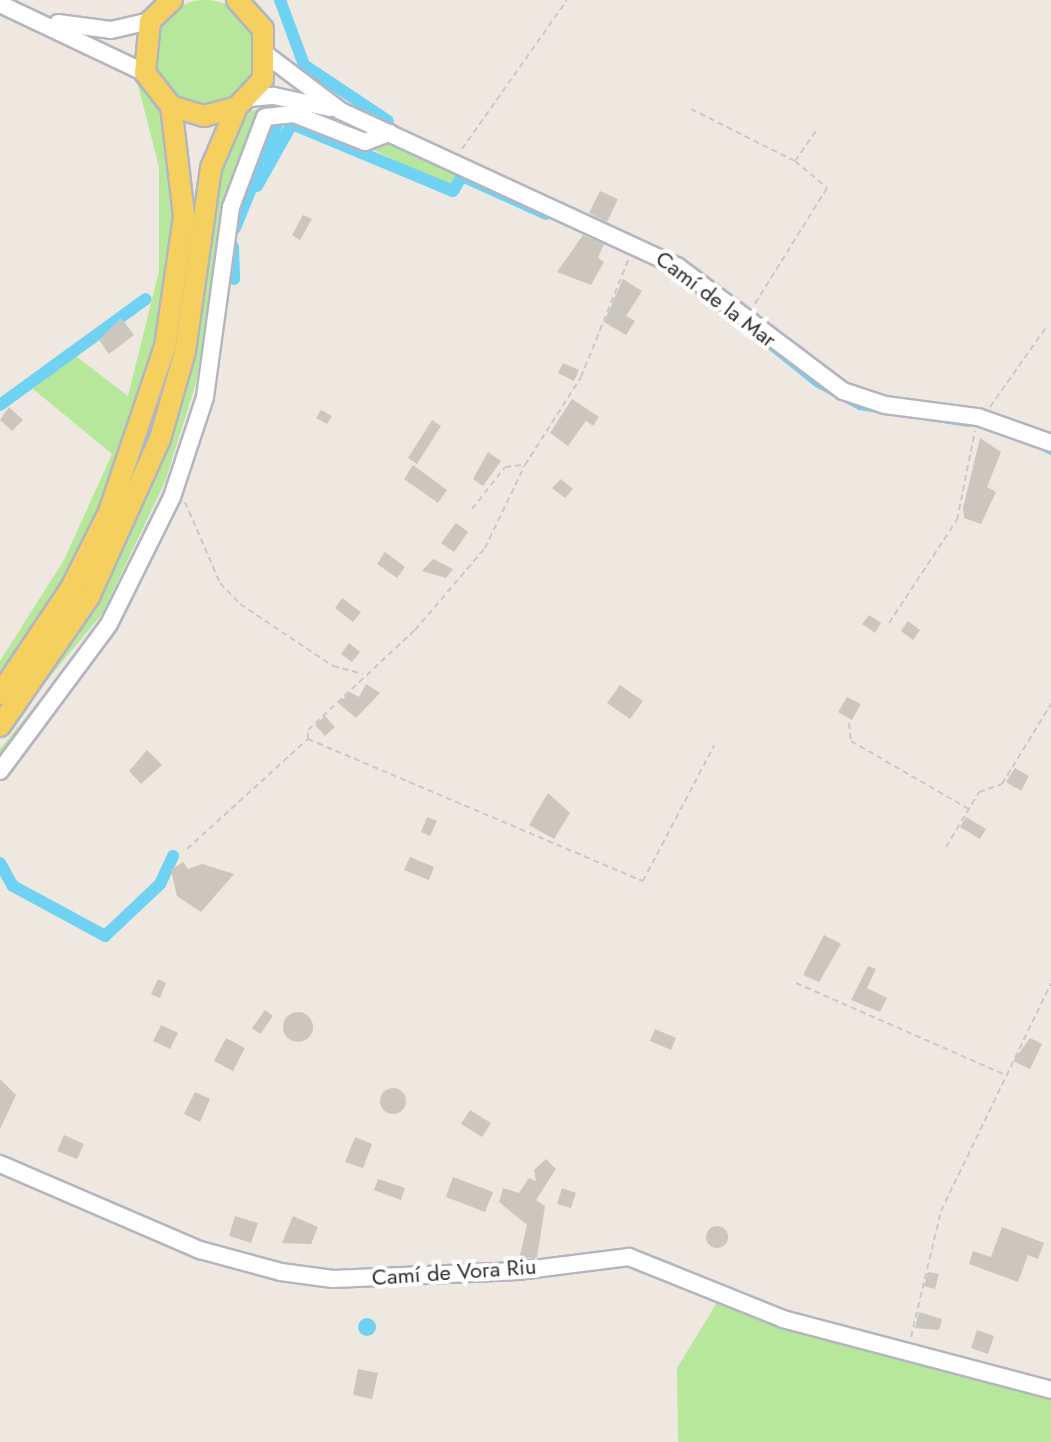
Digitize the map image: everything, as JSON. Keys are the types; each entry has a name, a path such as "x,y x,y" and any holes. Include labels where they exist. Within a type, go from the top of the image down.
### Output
{"main road":[{"path":"0,694 71,588 109,512 165,347 184,216 171,106 145,73 150,21 172,0"},
{"path":"0,726 89,597 160,439 185,351 211,168 268,56 263,29 247,2"},
{"path":"171,106 204,116 243,103"}],"street":[{"path":"0,4 145,73"},
{"path":"38,20 111,30 150,21"},
{"name":"Camí de la Mar","path":"268,56 341,111"},
{"name":"Camí de la Mar","path":"243,103 274,96 341,111 637,243 843,391 885,405 978,417 1051,443"},
{"path":"0,771 109,624 172,497 205,397 231,207 265,117 294,114 365,142 389,133"},
{"name":"Camí de Vora Riu","path":"0,1164 200,1250 311,1278 518,1271 629,1257 783,1319 1051,1390"}],"path":[{"path":"454,161 567,0"},
{"path":"691,109 795,161 827,188 745,320"},
{"path":"795,161 817,130"},
{"path":"187,849 308,739 308,730 415,630 485,548 525,465 581,377 637,243"},
{"path":"889,623 957,520 978,417 1047,326"},
{"path":"472,509 505,467 525,465"},
{"path":"172,497 187,503 220,583 240,604 333,666 364,675"},
{"path":"946,847 979,792 1002,784 1051,704"},
{"path":"849,723 851,741 969,809"},
{"path":"308,739 643,881 714,746"},
{"path":"796,983 1003,1074"},
{"path":"909,1352 941,1211 1003,1074 1051,983"}],"green space":[{"path":"205,0 225,4 242,15 253,32 257,52 253,72 242,89 225,100 205,104 185,100 168,89 157,72 153,52 157,32 168,15 185,4"},
{"path":"134,70 165,119 175,222 157,335 99,508 55,594 0,676 0,661 64,560 112,454 33,389 73,354 128,396 159,271 159,167"},
{"path":"259,109 223,204 196,383 165,482 102,614 39,690 98,597 154,477 191,362 222,163 250,111"},
{"path":"388,140 462,169 451,187 365,146"},
{"path":"109,615 0,763 0,749"},
{"path":"721,1296 1051,1392 1051,1442 678,1442 677,1368"}],"water":[{"path":"367,1318 376,1327 367,1336 358,1327"}],"building":[{"path":"600,191 618,199 607,222 589,213"},
{"path":"303,215 312,219 300,240 292,235"},
{"path":"583,235 604,244 598,258 604,262 591,285 557,272"},
{"path":"623,279 642,291 626,316 635,321 626,335 604,322"},
{"path":"121,318 134,335 109,354 99,340"},
{"path":"563,363 579,370 574,381 558,373"},
{"path":"572,399 599,417 593,426 586,421 568,446 550,433"},
{"path":"9,407 23,420 12,431 0,420"},
{"path":"321,410 332,416 327,424 316,418"},
{"path":"432,420 441,426 417,464 408,458"},
{"path":"980,438 1001,452 987,487 996,492 981,524 964,518 963,508"},
{"path":"488,452 501,461 483,486 473,479"},
{"path":"413,465 447,490 438,503 404,479"},
{"path":"561,479 573,489 565,498 552,488"},
{"path":"456,523 468,532 454,552 441,543"},
{"path":"385,552 405,567 397,578 377,564"},
{"path":"433,559 453,569 446,578 422,571"},
{"path":"342,598 361,612 353,622 335,608"},
{"path":"869,615 881,623 875,633 862,624"},
{"path":"908,621 920,630 913,640 901,631"},
{"path":"349,643 360,652 352,662 341,654"},
{"path":"366,684 380,693 356,718 338,703 350,692 359,697"},
{"path":"620,685 643,701 630,719 607,703"},
{"path":"847,697 861,704 852,720 838,712"},
{"path":"325,716 335,727 325,736 315,725"},
{"path":"147,750 162,765 141,784 129,771"},
{"path":"1015,768 1029,776 1021,791 1006,782"},
{"path":"548,793 570,813 554,839 529,825"},
{"path":"427,817 437,821 430,836 421,832"},
{"path":"966,817 986,829 980,839 960,827"},
{"path":"410,857 434,867 429,880 404,870"},
{"path":"183,862 188,869 202,864 234,874 201,912 177,896 171,870"},
{"path":"824,935 841,944 819,982 803,975"},
{"path":"868,966 876,969 867,988 887,998 880,1012 851,1000"},
{"path":"158,979 166,983 160,998 151,994"},
{"path":"265,1010 273,1016 260,1034 252,1028"},
{"path":"298,1012 304,1013 312,1021 312,1033 304,1041 298,1042 292,1041 284,1033 283,1027 284,1021 292,1013"},
{"path":"161,1025 178,1033 170,1049 153,1041"},
{"path":"655,1029 676,1038 671,1050 650,1041"},
{"path":"226,1038 245,1048 233,1071 214,1061"},
{"path":"1030,1038 1042,1044 1030,1069 1013,1061"},
{"path":"0,1079 16,1095 0,1129"},
{"path":"393,1088 402,1092 406,1101 402,1110 393,1114 384,1110 380,1101 384,1092"},
{"path":"195,1092 210,1099 200,1122 184,1114"},
{"path":"470,1110 491,1123 482,1137 461,1124"},
{"path":"64,1135 84,1144 77,1159 57,1151"},
{"path":"355,1137 372,1144 363,1168 345,1162"},
{"path":"546,1159 556,1169 536,1200 545,1206 537,1258 519,1259 527,1225 499,1202 503,1188 519,1193 529,1178 536,1181 534,1170"},
{"path":"453,1177 493,1192 485,1212 446,1197"},
{"path":"378,1179 405,1188 401,1200 374,1190"},
{"path":"562,1188 576,1193 571,1208 557,1204"},
{"path":"235,1216 258,1223 251,1243 229,1236"},
{"path":"293,1216 318,1227 311,1244 282,1243"},
{"path":"717,1226 725,1229 728,1237 725,1245 717,1248 709,1245 706,1237 709,1229"},
{"path":"1002,1227 1044,1243 1038,1259 1028,1255 1018,1282 969,1264 973,1251 991,1257"},
{"path":"928,1272 939,1274 935,1289 924,1286"},
{"path":"919,1312 942,1319 939,1330 915,1328"},
{"path":"977,1330 994,1336 988,1354 971,1348"},
{"path":"358,1369 378,1373 372,1399 353,1395"}],"waterway":[{"path":"280,0 304,65"},
{"path":"307,67 388,121"},
{"path":"235,228 280,117"},
{"path":"257,186 292,124 453,191 462,176 546,214"},
{"path":"233,247 234,279"},
{"path":"671,271 686,283"},
{"path":"0,405 146,299"},
{"path":"719,307 816,385 859,408 969,425"},
{"path":"1035,445 1051,453"},
{"path":"0,863 13,886 105,936 160,884 173,856"}]}
